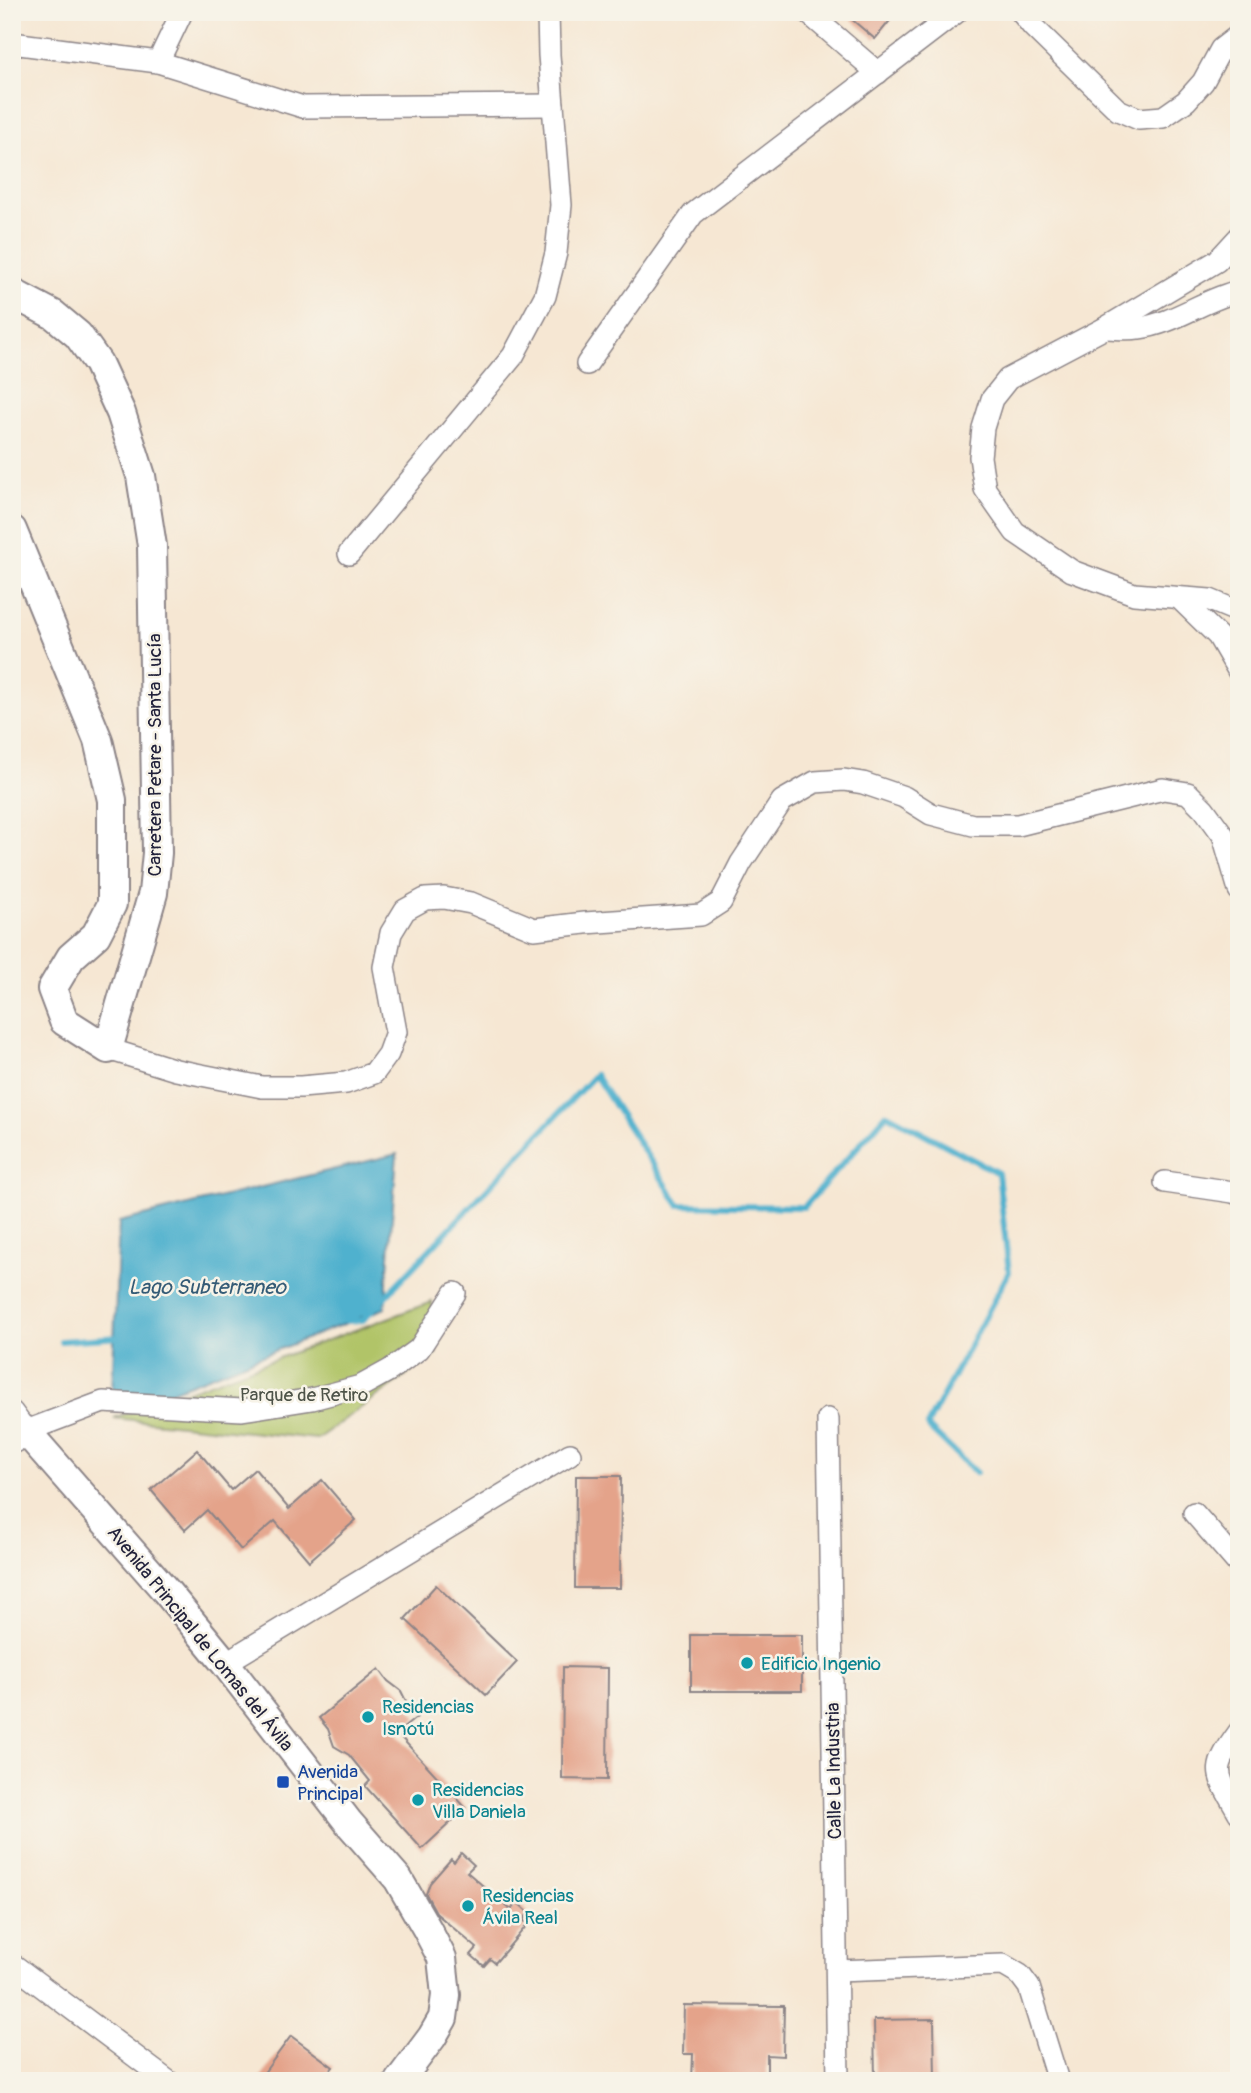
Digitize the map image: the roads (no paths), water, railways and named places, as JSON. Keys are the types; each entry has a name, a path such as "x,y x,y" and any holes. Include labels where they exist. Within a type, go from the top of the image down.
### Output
{"street":[{"path":"158,62 181,12"},
{"path":"349,554 513,356 545,296 556,253 561,205 548,12"},
{"path":"807,12 878,73"},
{"path":"587,364 693,214 957,12"},
{"path":"1021,12 1118,110 1139,119 1163,117 1186,101 1203,82 1221,49 1239,35"},
{"path":"12,43 158,62 303,107 553,104"},
{"path":"1239,237 1217,261 1105,328 1008,379 992,399 983,428 980,457 985,489 1015,532 1072,571 1134,593 1210,600 1239,612"},
{"path":"1105,328 1139,328 1168,320 1223,294 1239,291"},
{"name":"Carretera Petare - Santa Lucía","path":"12,293 54,315 78,335 98,363 121,413 141,476 152,546 158,853 153,893 108,1049"},
{"path":"12,530 98,740 112,800 112,904 96,936 71,957 52,989 64,1021 108,1049 176,1070 262,1087 345,1083 374,1073 388,1054 396,1032 384,967 391,933 405,910 425,899 444,898 471,903 534,929 701,915 721,902 741,863 782,801 815,782 844,780 863,783 904,797 931,814 973,825 1018,825 1163,789 1188,793 1223,835 1239,890"},
{"path":"1179,598 1218,636 1239,672"},
{"path":"1165,1182 1239,1194"},
{"path":"17,1427 103,1402 242,1410 312,1399 361,1386 390,1370 419,1349 455,1293"},
{"name":"Calle La Industria","path":"828,1419 838,2081"},
{"name":"Avenida Principal de Lomas del Ávila","path":"17,1427 166,1591 349,1823 398,1879 442,1958 446,1995 443,2018 399,2081"},
{"path":"225,1663 570,1454"},
{"path":"1194,1513 1239,1565"},
{"path":"1239,1732 1219,1759 1219,1769 1220,1779 1239,1813"},
{"path":"12,1964 168,2081"},
{"path":"837,1971 1003,1965 1020,1975 1029,1987 1058,2081"}],"water":[{"name":"Lago Subterraneo","path":"397,1154 385,1308 159,1396 112,1393 119,1222"}],"waterway":[{"path":"381,1301 595,1075 679,1205 804,1207 887,1114 998,1173 1009,1272 927,1426 976,1473"},
{"path":"347,1321 363,1320 373,1309"},
{"path":"61,1341 120,1337"}],"place":[{"name":"Edificio Ingenio","path":"747,1663"},
{"name":"Residencias Isnotú","path":"368,1717"},
{"name":"Avenida Principal","path":"283,1782"},
{"name":"Residencias Villa Daniela","path":"418,1800"},
{"name":"Residencias Ávila Real","path":"468,1906"}],"park label":[{"name":"Parque de Retiro","path":"304,1394"}]}
